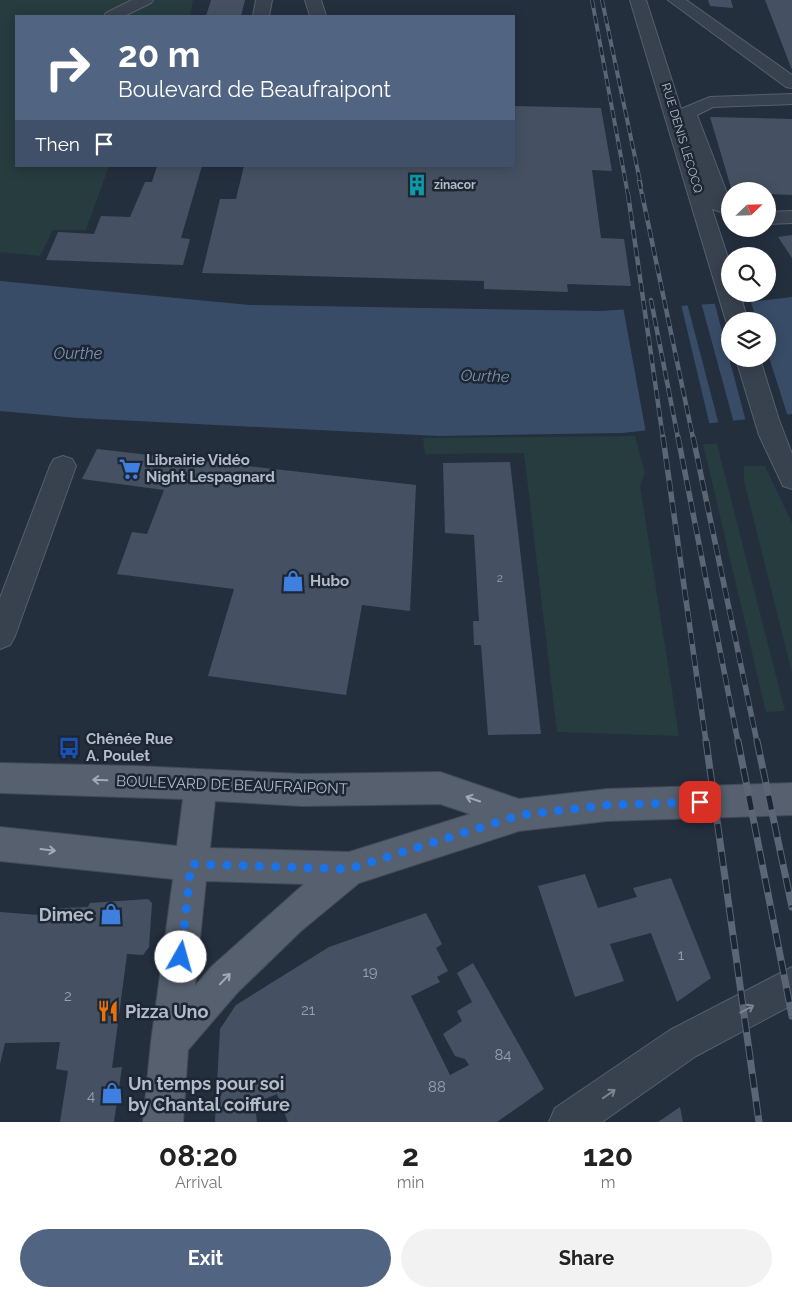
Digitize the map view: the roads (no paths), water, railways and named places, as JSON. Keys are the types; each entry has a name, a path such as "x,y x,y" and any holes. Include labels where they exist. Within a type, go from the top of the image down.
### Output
{"main road":[{"name":"BOULEVARD DE BEAUFRAIPONT","path":"0,778 302,790 440,788 520,815"},
{"path":"163,1122 170,1042 201,786"},
{"name":"BOULEVARD DE BEAUFRAIPONT","path":"0,844 191,864 349,869 520,815 608,805 792,799"},
{"path":"170,1042 224,980 288,919 349,869"}],"street":[{"path":"114,15 145,0"},
{"path":"260,15 264,0"},
{"path":"313,0 318,15"},
{"name":"RUE DENIS LECOCQ","path":"638,0 733,312"},
{"path":"676,0 792,82"},
{"path":"721,205 719,204 687,113 710,102 792,100"},
{"path":"776,218 792,217"},
{"path":"751,367 779,457 792,479"},
{"path":"0,636 63,466"},
{"path":"569,1122 683,1043 792,985"}],"water":[{"name":"Ourthe","path":"0,281 249,305 600,311 742,302 776,302 776,299 792,297 792,414 622,433 438,436 78,418 0,411"}],"railway":[{"path":"592,0 628,195"},
{"path":"602,0 641,186"},
{"path":"639,181 642,195"},
{"path":"628,194 663,438"},
{"path":"642,194 693,438"},
{"path":"651,300 678,438"},
{"path":"663,437 706,742"},
{"path":"678,437 738,742"},
{"path":"693,437 757,742"},
{"path":"706,741 759,1122"},
{"path":"738,741 792,1016"},
{"path":"757,741 792,907"}],"place":[{"name":"zinacor","path":"417,185"},
{"name":"Librairie Vidéo Night Lespagnard","path":"130,469"},
{"name":"Hubo","path":"293,581"},
{"name":"Chênée Rue A. Poulet","path":"69,748"},
{"name":"Dimec","path":"111,914"},
{"name":"Pizza Uno","path":"108,1011"},
{"name":"Un temps pour soi by Chantal coiffure","path":"112,1093"}]}
